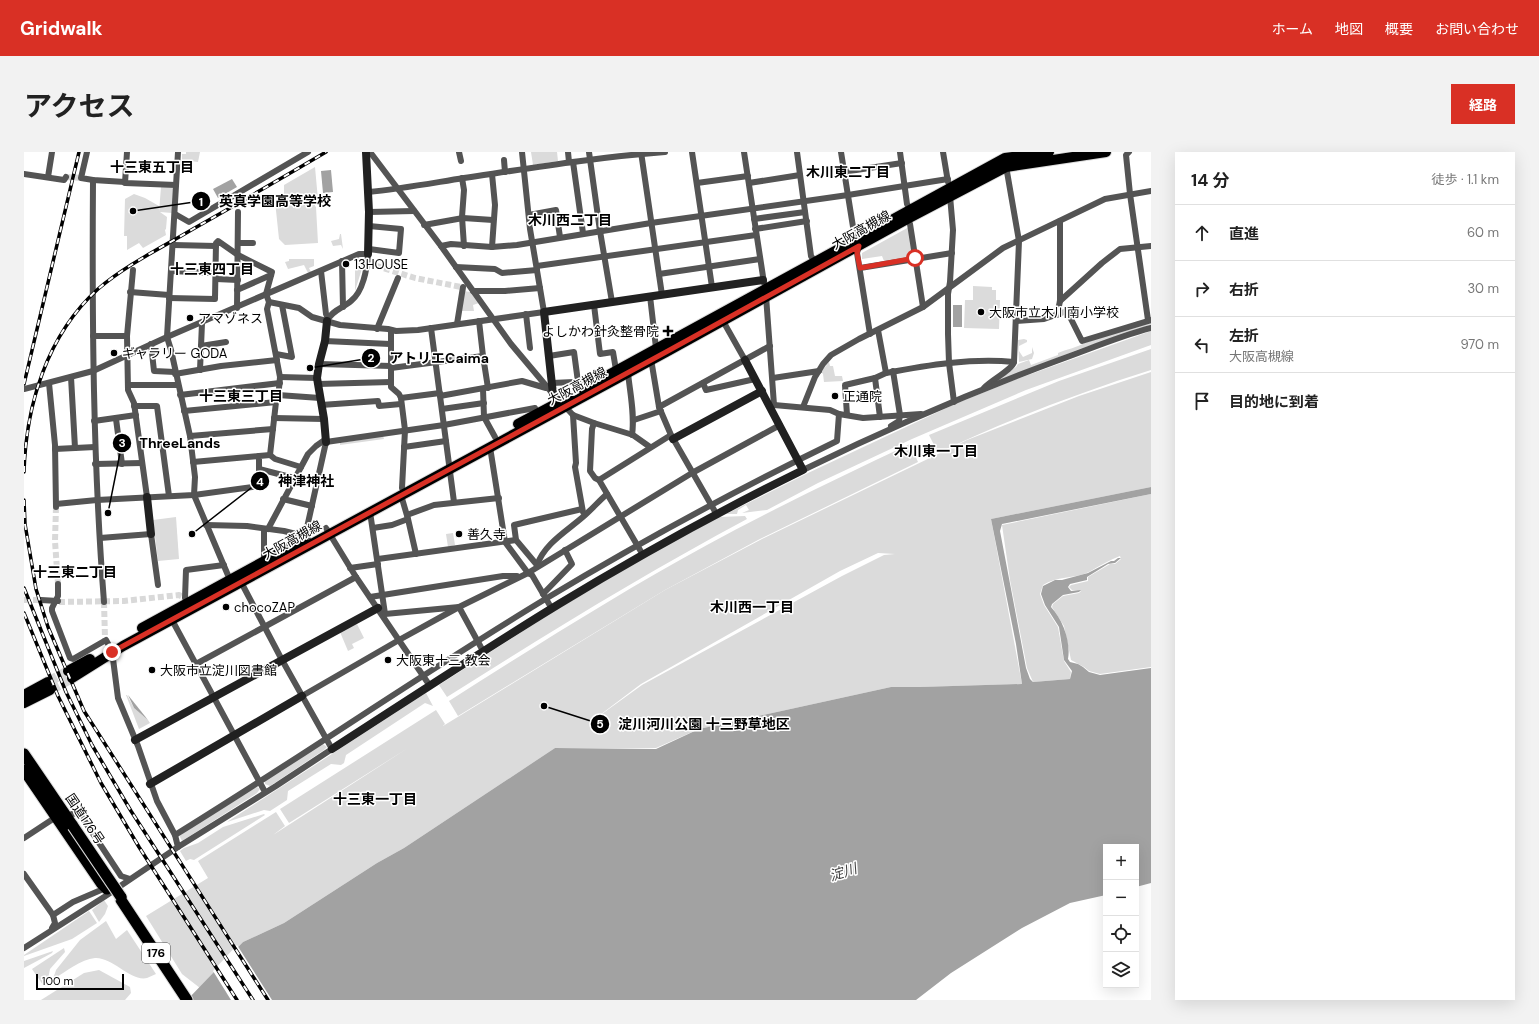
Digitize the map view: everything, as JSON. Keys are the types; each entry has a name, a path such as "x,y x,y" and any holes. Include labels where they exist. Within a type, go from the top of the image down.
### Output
{"highway":[{"name":"国道176号","path":"24,754 72,824 120,901 187,1000"},
{"name":"国道176号","path":"24,770 104,886 120,901"}],"main road":[{"name":"大阪高槻線","path":"450,465 490,447 555,395 628,373 723,321 765,289 858,242 910,209 949,188 1005,159 1049,152"},
{"name":"大阪高槻線","path":"1005,159 1106,152"},
{"name":"大阪高槻線","path":"70,674 112,649 187,600 328,531 450,465 495,437 538,414 555,395 592,385 616,370 815,262 907,219 949,188"},
{"name":"大阪高槻線","path":"328,531 370,512 402,492"},
{"name":"大阪高槻線","path":"112,649 172,620 241,582 308,541"},
{"path":"24,695 49,686 24,703"}],"street":[{"path":"48,177 52,152"},
{"path":"87,152 81,178 125,183 176,185"},
{"path":"125,182 126,152"},
{"path":"178,152 167,337 190,436 193,462 194,495 230,580 241,582 264,627 332,749"},
{"path":"175,214 189,222 308,152"},
{"path":"327,320 331,315 352,301 358,293 367,267 369,212 366,152"},
{"path":"370,152 441,246 456,267 468,289 494,318 511,344 555,395 574,414 594,423 632,435 650,447"},
{"path":"459,152 461,160"},
{"path":"522,152 529,215 555,395"},
{"path":"568,152 583,233"},
{"path":"589,152 612,302"},
{"path":"368,192 398,189 462,178 590,160 615,154 665,152"},
{"path":"692,152 712,287"},
{"path":"744,152 765,289 773,378 773,407"},
{"path":"797,152 811,256 815,262"},
{"path":"841,152 854,233 858,242 857,253 870,334"},
{"path":"900,152 907,204 910,209"},
{"path":"943,152 949,188 953,230 949,289 949,363 954,402"},
{"path":"1016,321 1037,320 1067,311 1082,340 1149,320 1130,194 1126,155 1129,152"},
{"path":"641,153 662,295"},
{"path":"984,389 989,382 1013,367 1014,362 1019,241 1005,159"},
{"path":"504,160 505,172"},
{"path":"843,172 902,163"},
{"path":"24,174 64,180 66,177"},
{"path":"492,174 495,205 492,247"},
{"path":"697,183 800,175"},
{"path":"462,178 464,190 464,246"},
{"path":"93,180 94,421 97,500 104,602"},
{"path":"441,246 451,244 492,247 533,242 600,230 848,196 905,186 949,188"},
{"path":"803,407 807,393 819,371 831,355 845,346 923,306 949,289 1003,248 1105,199 1151,191"},
{"path":"529,215 556,210 560,237"},
{"path":"369,212 414,211"},
{"path":"236,308 238,280 238,212"},
{"path":"754,219 805,212"},
{"path":"424,225 463,218 493,220"},
{"path":"907,219 910,224 923,306"},
{"path":"456,267 495,269 502,273 605,256 706,242 807,221"},
{"path":"1057,315 1060,301 1060,221"},
{"path":"24,389 93,371 151,344 359,254 368,252 399,253 401,229 369,226"},
{"path":"130,292 215,299 216,246 218,241 238,255 272,272 266,294 269,302 267,309 280,380 270,455"},
{"path":"238,243 253,243"},
{"path":"173,244 216,246"},
{"path":"1060,301 1102,263 1120,249 1151,246"},
{"path":"860,268 952,253"},
{"path":"659,274 710,268 760,259"},
{"path":"342,261 343,307"},
{"path":"133,270 127,336 128,390 136,415 158,585"},
{"path":"171,271 238,280"},
{"path":"308,541 306,532 326,440 317,381 319,364 325,341 327,320 321,271"},
{"path":"237,290 271,276"},
{"path":"377,329 398,278"},
{"path":"269,302 299,308 312,317 327,320 340,325 391,330 418,330 712,287 765,289"},
{"path":"468,289 505,291 540,288"},
{"path":"457,324 468,289"},
{"path":"650,296 656,348 651,360 660,409 672,437 716,516"},
{"path":"151,344 154,371 175,373 276,357 292,357 282,305"},
{"path":"594,305 600,354 613,352 616,370"},
{"path":"526,314 530,348"},
{"path":"479,321 486,389 484,417 495,437"},
{"path":"723,321 755,379 773,407 780,425 803,470"},
{"path":"200,370 202,323"},
{"path":"431,328 454,502"},
{"path":"24,948 483,651 643,555 803,470 926,414 984,389 1094,347 1151,328"},
{"path":"391,330 391,387 399,394 405,430 402,492 416,554"},
{"path":"878,330 886,373"},
{"path":"93,336 127,336"},
{"path":"325,341 390,344"},
{"path":"201,346 226,342"},
{"path":"634,420 660,409 702,383 770,346"},
{"path":"549,356 574,352 578,382"},
{"path":"319,364 391,367 436,363 483,356"},
{"path":"847,415 845,385 875,378 893,371 949,363 975,360 1014,362"},
{"path":"773,378 819,371"},
{"path":"886,432 891,426 899,421 900,415 893,371"},
{"path":"628,373 634,420 632,435"},
{"path":"71,377 75,448"},
{"path":"875,378 880,417"},
{"path":"702,383 706,390 755,379"},
{"path":"180,395 280,380 391,382"},
{"path":"278,395 321,402 378,401 379,406 440,394 486,389 522,381 555,395"},
{"path":"555,395 578,382 592,385"},
{"path":"49,383 55,449 56,506 97,500 194,495 259,486 259,456"},
{"path":"128,385 178,385"},
{"path":"599,480 650,447 762,391"},
{"path":"184,411 276,402"},
{"path":"442,409 484,403"},
{"path":"134,406 157,406 169,496"},
{"path":"773,407 803,407 830,410 839,414 862,418 926,414"},
{"path":"264,561 266,529 294,478 313,448 326,440 405,430 535,408 538,414"},
{"path":"574,414 575,467 583,512"},
{"path":"175,836 478,642 544,596 710,504 837,441 839,414"},
{"path":"94,421 136,415"},
{"path":"274,418 324,420"},
{"path":"116,419 122,464"},
{"path":"594,423 592,429 590,471 595,478 599,480 643,555"},
{"path":"150,784 399,640 459,607 519,576 528,573 537,566 692,473 780,425"},
{"path":"190,436 273,429"},
{"path":"404,447 446,441"},
{"path":"55,449 95,447"},
{"path":"490,447 505,542 528,573 532,575 552,609"},
{"path":"193,462 270,455 275,459 301,467"},
{"path":"96,464 142,463"},
{"path":"259,469 294,478"},
{"path":"537,566 541,554 550,544 583,512 607,494"},
{"path":"373,528 392,525 434,505 499,498"},
{"path":"283,499 312,506"},
{"path":"370,512 383,594 384,614"},
{"path":"537,566 516,540 514,525 583,512"},
{"path":"206,525 241,525 300,535 308,541"},
{"path":"328,531 350,568 378,608 384,614 399,640 430,686"},
{"path":"100,538 151,534"},
{"path":"350,568 416,554 516,540"},
{"path":"544,596 572,564 565,550"},
{"path":"187,600 186,570 224,565"},
{"path":"370,597 503,576 519,576"},
{"path":"196,664 356,577"},
{"path":"58,584 57,601 52,608 52,611 70,658 73,659 106,640 112,649 118,698 135,740 150,784 175,836 178,847"},
{"path":"41,600 57,601"},
{"path":"459,607 483,651"},
{"path":"384,614 459,607"},
{"path":"135,740 378,608"},
{"path":"172,620 265,792"},
{"path":"72,824 72,814 80,814 122,876 130,879"},
{"path":"24,838 56,817"},
{"path":"24,874 53,915 55,923 48,932"},
{"path":"53,915 73,902 101,890 104,886"},
{"path":"59,911 58,916 63,918 88,907"}],"shaded area":[{"path":"186,152 200,152 198,162 182,160 182,154 186,154"},
{"path":"531,152 557,152 558,161 533,165"},
{"path":"315,167 318,200 315,201 315,206 318,243 285,245 279,239 275,201 284,194 284,185"},
{"path":"161,187 172,187 173,189 172,213 160,212 167,217 165,230 166,235 143,248 139,243 127,250 127,236 124,236 125,199 134,194 145,198 159,206 159,212"},
{"path":"909,227 914,257 884,261 882,256 862,259 862,253"},
{"path":"340,234 343,249 341,245 333,246 331,241 339,239"},
{"path":"358,257 365,259 355,291 355,271"},
{"path":"289,259 314,259 314,266 309,268 311,272 308,273 304,265 288,269 285,262 289,261"},
{"path":"973,286 992,287 992,290 996,290 996,300 1000,300 999,329 964,328 965,300 973,300"},
{"path":"464,291 470,292 479,303 473,305 474,311 461,311"},
{"path":"1151,322 1151,325 1077,350 998,381 997,379 1016,367 1018,364 1029,360 1031,365 1058,355 1058,353 1064,350"},
{"path":"1151,331 1151,345 1026,390 912,439 818,483 767,510 742,513 749,510 746,505 738,510 737,514 726,514 808,473 955,404 1017,379"},
{"path":"1018,340 1027,340 1027,342 1019,346 1019,351 1023,357 1032,353 1032,347 1034,353 1032,359 1019,362"},
{"path":"1151,349 1151,370 1043,408 990,429 938,453 929,435 1059,381"},
{"path":"829,362 830,366 833,366 835,376 842,376 843,381 824,382 823,374 821,372"},
{"path":"1151,372 1151,487 991,519 1022,684 891,687 699,729 656,748 555,748 404,848 377,863 284,923 243,942 200,988 182,974 146,916 208,878 198,861 276,812 285,826 273,835 408,748 289,823 280,809 436,710 445,724 443,726 665,590 762,539 967,440 1079,396","holes":["878,553 895,554 884,555 842,576 642,685 588,724 641,684 840,571"]},
{"path":"383,436 384,439 340,445 340,443"},
{"path":"910,444 918,462 758,540 665,590 458,716 449,701 577,621 674,563 782,506"},
{"path":"1151,494 1151,667 1100,674 1089,671 1071,660 1064,626 1052,607 1053,604 1063,596 1079,593 1081,591 1072,590 1069,587 1071,585 1088,581 1088,577 1110,564 1115,564 1121,559 1120,556 1089,572 1077,576 1054,580 1043,585 1040,594 1044,605 1058,627 1064,661 1071,672 1070,679 1033,682 1027,668 1010,580 1002,525"},
{"path":"745,516 747,519 670,561 595,605 447,697 439,685 559,608 648,555 719,517"},
{"path":"176,517 179,559 158,561 153,520"},
{"path":"453,533 455,545 448,547 446,534"},
{"path":"357,624 364,638 352,644 354,648 348,651 340,632"},
{"path":"426,693 433,706 425,703 346,755 344,763 341,765 331,764 288,791 287,800 270,811 264,810 227,822"},
{"path":"126,695 134,708 150,723 139,729"},
{"path":"322,744 327,747 324,750 270,786 265,784 265,781"},
{"path":"257,787 260,789 257,793 182,841 179,835"},
{"path":"264,814 265,815 194,860 190,859 186,861 180,851 198,843 223,827"},
{"path":"104,900 108,906 105,914 99,922 92,910"},
{"path":"89,911 97,923 72,939 24,956 24,955"},
{"path":"106,921 116,939 127,930 156,974 147,978 141,978 128,973 108,961 95,958 79,963 53,979 56,970 80,940"},
{"path":"64,948 65,952 50,969 47,984 43,985 32,969"},
{"path":"53,951 52,953 24,968 24,961"},
{"path":"99,970 130,987 131,993 125,1000 41,1000 84,973"}],"water":[{"path":"331,170 333,192 323,193 321,171"},
{"path":"232,179 237,187 218,198 213,189"},
{"path":"953,305 962,305 962,327 953,327"},
{"name":"淀川","path":"1151,487 1151,494 1002,524 1000,531 1026,668 1030,679 1033,682 1070,679 1072,671 1064,660 1059,627 1045,605 1041,594 1043,586 1055,580 1062,580 1088,573 1111,561 1121,558 1115,563 1108,564 1087,577 1087,580 1070,584 1068,587 1071,591 1081,590 1079,592 1063,595 1052,604 1051,607 1059,618 1065,632 1069,652 1068,659 1070,662 1078,664 1089,672 1100,675 1151,668 1151,883 1139,886 1139,844 1103,844 1103,896 1070,903 1022,928 951,973 916,1000 187,1000 243,942 284,923 377,863 404,848 555,748 656,749 699,729 891,687 1022,684 1016,644 991,519"},
{"path":"128,695 148,720 134,708"}],"pier":[{"path":"237,945 272,1000 231,1000 213,971"}],"tunnel":[{"path":"66,177 81,178"},
{"path":"367,263 415,278 466,288"},
{"path":"56,507 55,541 58,584"},
{"path":"59,602 124,601 179,595 185,598"},
{"path":"24,600 41,600"},
{"path":"104,602 106,640"},
{"path":"48,682 68,671"},
{"path":"50,690 72,678"}],"railway":[{"path":"24,384 79,152"},
{"path":"24,472 29,422 43,373 53,349 65,328 80,307 98,289 132,264 326,152"},
{"path":"24,500 25,524 36,589 48,627 84,711 268,1000"},
{"path":"24,588 66,692 92,745 131,811 253,1000"},
{"path":"24,613 58,696 101,783 139,847 237,1000"}],"place":[{"name":"英真学園高等学校","path":"133,211"},
{"name":"13HOUSE","path":"346,264"},
{"name":"大阪市立木川南小学校","path":"981,312"},
{"name":"アマゾネス","path":"190,318"},
{"name":"よしかわ針灸整骨院","path":"668,331"},
{"name":"ギャラリー GODA","path":"114,353"},
{"name":"アトリエCaima","path":"310,368"},
{"name":"正通院","path":"835,396"},
{"name":"ThreeLands","path":"108,513"},
{"name":"神津神社","path":"192,534"},
{"name":"善久寺","path":"459,534"},
{"name":"chocoZAP","path":"226,607"},
{"name":"大阪東十三 教会","path":"388,660"},
{"name":"大阪市立淀川図書館","path":"152,670"},
{"name":"淀川河川公園 十三野草地区","path":"544,706"}],"district":[{"name":"十三東五丁目","path":"152,167"},
{"name":"木川東二丁目","path":"848,172"},
{"name":"木川西二丁目","path":"570,220"},
{"name":"十三東四丁目","path":"212,269"},
{"name":"十三東三丁目","path":"241,396"},
{"name":"木川東一丁目","path":"936,451"},
{"name":"十三東二丁目","path":"75,572"},
{"name":"木川西一丁目","path":"752,607"},
{"name":"十三東一丁目","path":"375,799"}],"route":[{"path":"112,652 859,246 857,253 860,268 915,258"}]}
